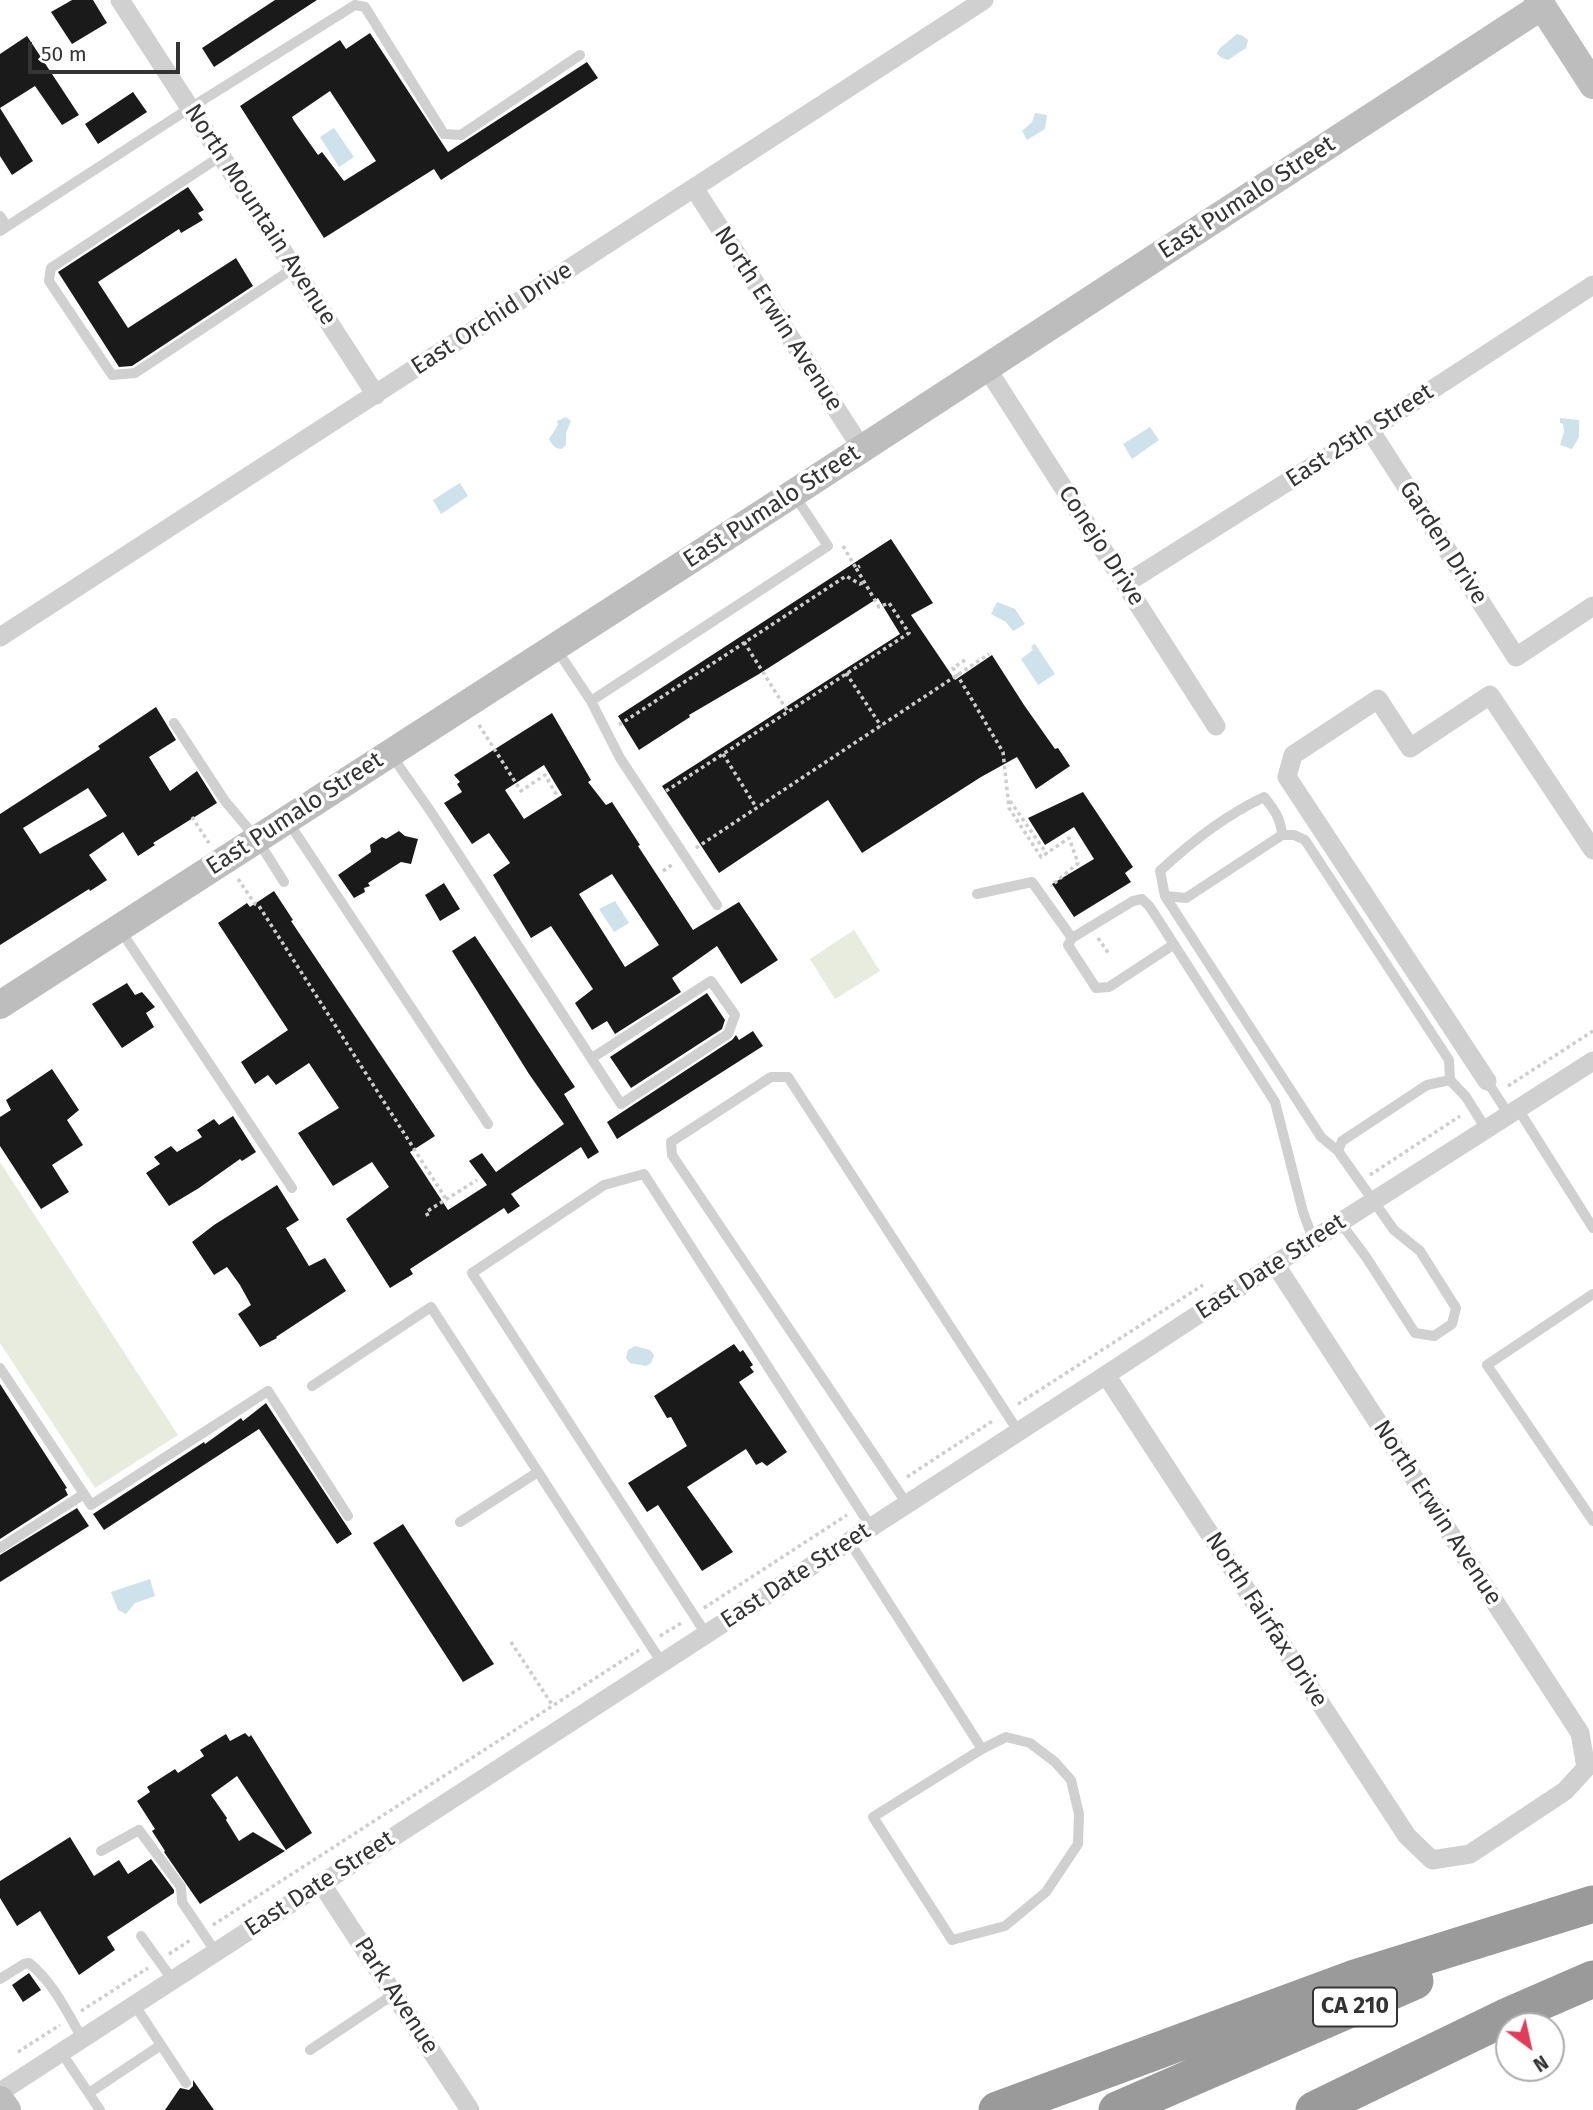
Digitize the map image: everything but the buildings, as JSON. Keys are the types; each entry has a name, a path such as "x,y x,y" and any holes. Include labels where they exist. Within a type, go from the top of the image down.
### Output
{"highway":[{"path":"997,2110 1352,1979 1593,1904"},
{"name":"CA 210","path":"1117,2110 1593,1904"},
{"path":"1517,2012 1593,1979"},
{"path":"1314,2110 1495,2022"},
{"path":"1342,2110 1495,2023"}],"street":[{"name":"North Mountain Avenue","path":"120,0 376,395"},
{"name":"East Orchid Drive","path":"0,637 984,0"},
{"path":"1540,3 1593,85"},
{"name":"East Pumalo Street","path":"0,1005 862,449 1540,3"},
{"name":"North Erwin Avenue","path":"694,188 862,449"},
{"name":"East 25th Street","path":"1125,584 1370,430 1593,285"},
{"name":"Conejo Drive","path":"986,367 1216,726"},
{"name":"Garden Drive","path":"1370,430 1516,657 1593,606"},
{"path":"1491,1088 1287,777 1293,755 1378,699 1410,748 1490,695 1593,850"},
{"name":"East Date Street","path":"0,2092 1313,1239 1593,1061"},
{"name":"North Erwin Avenue","path":"1275,1264 1580,1733 1589,1768"},
{"name":"North Fairfax Drive","path":"1107,1375 1407,1836 1432,1860 1470,1854 1565,1791 1589,1768"},
{"name":"Park Avenue","path":"321,1883 470,2110"},
{"path":"0,2100 7,2110"}],"lane":[{"path":"0,216 4,229 355,5 365,7 444,134 461,135 580,55"},
{"path":"221,156 51,268 49,281 112,375 135,373 294,268"},
{"path":"590,701 828,546 793,493"},
{"path":"555,647 590,701 620,758 717,905"},
{"path":"174,723 225,801 257,839 284,882"},
{"path":"390,753 621,1104 728,1034 735,1014 711,981 592,1059"},
{"path":"1282,835 1281,823 1274,808 1264,797 1247,805 1179,853 1160,871 1165,896 1321,1137 1338,1151 1394,1230 1420,1251 1456,1308 1452,1324 1434,1336 1415,1333 1366,1256 1340,1222"},
{"path":"286,820 488,1124"},
{"path":"1165,896 1186,898 1282,835 1294,835 1305,840 1449,1060 1450,1080 1466,1097 1486,1129"},
{"path":"977,894 1032,882 1072,938"},
{"path":"1173,945 1109,987 1096,988 1068,945 1072,938 1133,901 1142,900 1150,907 1275,1102 1303,1212 1313,1239"},
{"path":"119,928 292,1188"},
{"path":"907,1504 672,1154 671,1142 771,1077 788,1077 1018,1431"},
{"path":"1338,1151 1342,1141 1427,1085 1450,1080"},
{"path":"1491,1088 1513,1112 1593,1228"},
{"path":"706,1634 472,1273 604,1185 644,1174 871,1527"},
{"path":"1593,1294 1487,1365 1593,1521"},
{"path":"312,1386 431,1307 662,1663"},
{"path":"0,1368 91,1505 268,1391 348,1516"},
{"path":"460,1522 538,1472"},
{"path":"0,1548 84,1494"},
{"path":"849,1541 982,1749"},
{"path":"1006,1737 1030,1743 1055,1762 1071,1780 1079,1814 1078,1844 1046,1892 1005,1926 952,1940 873,1817 982,1749 1006,1737"},
{"path":"102,1851 139,1830 181,1887 182,1902 215,1951"},
{"path":"141,1936 172,1979"},
{"path":"0,1979 24,1964 38,1970 59,1998 82,2038"},
{"path":"310,2050 394,1994"},
{"path":"134,2004 186,2083"},
{"path":"89,2094 161,2045"},
{"path":"61,2052 100,2110"}],"path":[{"path":"666,791 909,633 889,603 879,607 856,568"},
{"path":"622,722 846,576 860,584 864,582"},
{"path":"744,642 788,712"},
{"path":"663,871 989,654"},
{"path":"965,660 953,668 1003,752 1009,808 1041,857 1069,838 1078,863 1050,887"},
{"path":"846,673 881,726"},
{"path":"478,723 521,791 545,775 558,797"},
{"path":"723,754 756,807"},
{"path":"192,817 210,844"},
{"path":"236,877 259,906 446,1199"},
{"path":"1091,927 1109,954"},
{"path":"1491,1088 1593,1031"},
{"path":"1361,1183 1473,1108"},
{"path":"428,1216 426,1212 477,1180"},
{"path":"894,1485 1213,1279"},
{"path":"18,2052 859,1508"},
{"path":"512,1642 553,1706"}],"shaded area":[{"path":"854,930 880,971 835,999 810,959"},
{"path":"0,1162 178,1435 95,1488 0,1343"}],"water":[{"path":"1237,34 1248,40 1246,48 1228,60 1222,58 1217,54 1219,49"},
{"path":"1035,113 1047,115 1045,129 1027,140 1022,131 1032,122"},
{"path":"334,128 354,157 339,167 320,137"},
{"path":"566,417 571,421 566,433 566,445 560,449 549,439 558,425 557,421"},
{"path":"1560,418 1579,420 1579,437 1572,449 1560,445 1564,432"},
{"path":"1150,427 1159,440 1132,459 1123,444"},
{"path":"460,483 468,496 441,514 433,500"},
{"path":"997,602 1015,609 1025,624 1013,631 1006,622 991,614"},
{"path":"1035,644 1055,674 1038,685 1021,659 1033,650 1031,646"},
{"path":"615,901 629,923 614,932 599,909"},
{"path":"635,1346 650,1350 654,1355 651,1363 646,1366 630,1363 626,1358 628,1350"},
{"path":"150,1579 155,1596 135,1603 126,1614 118,1610 111,1592"}]}
